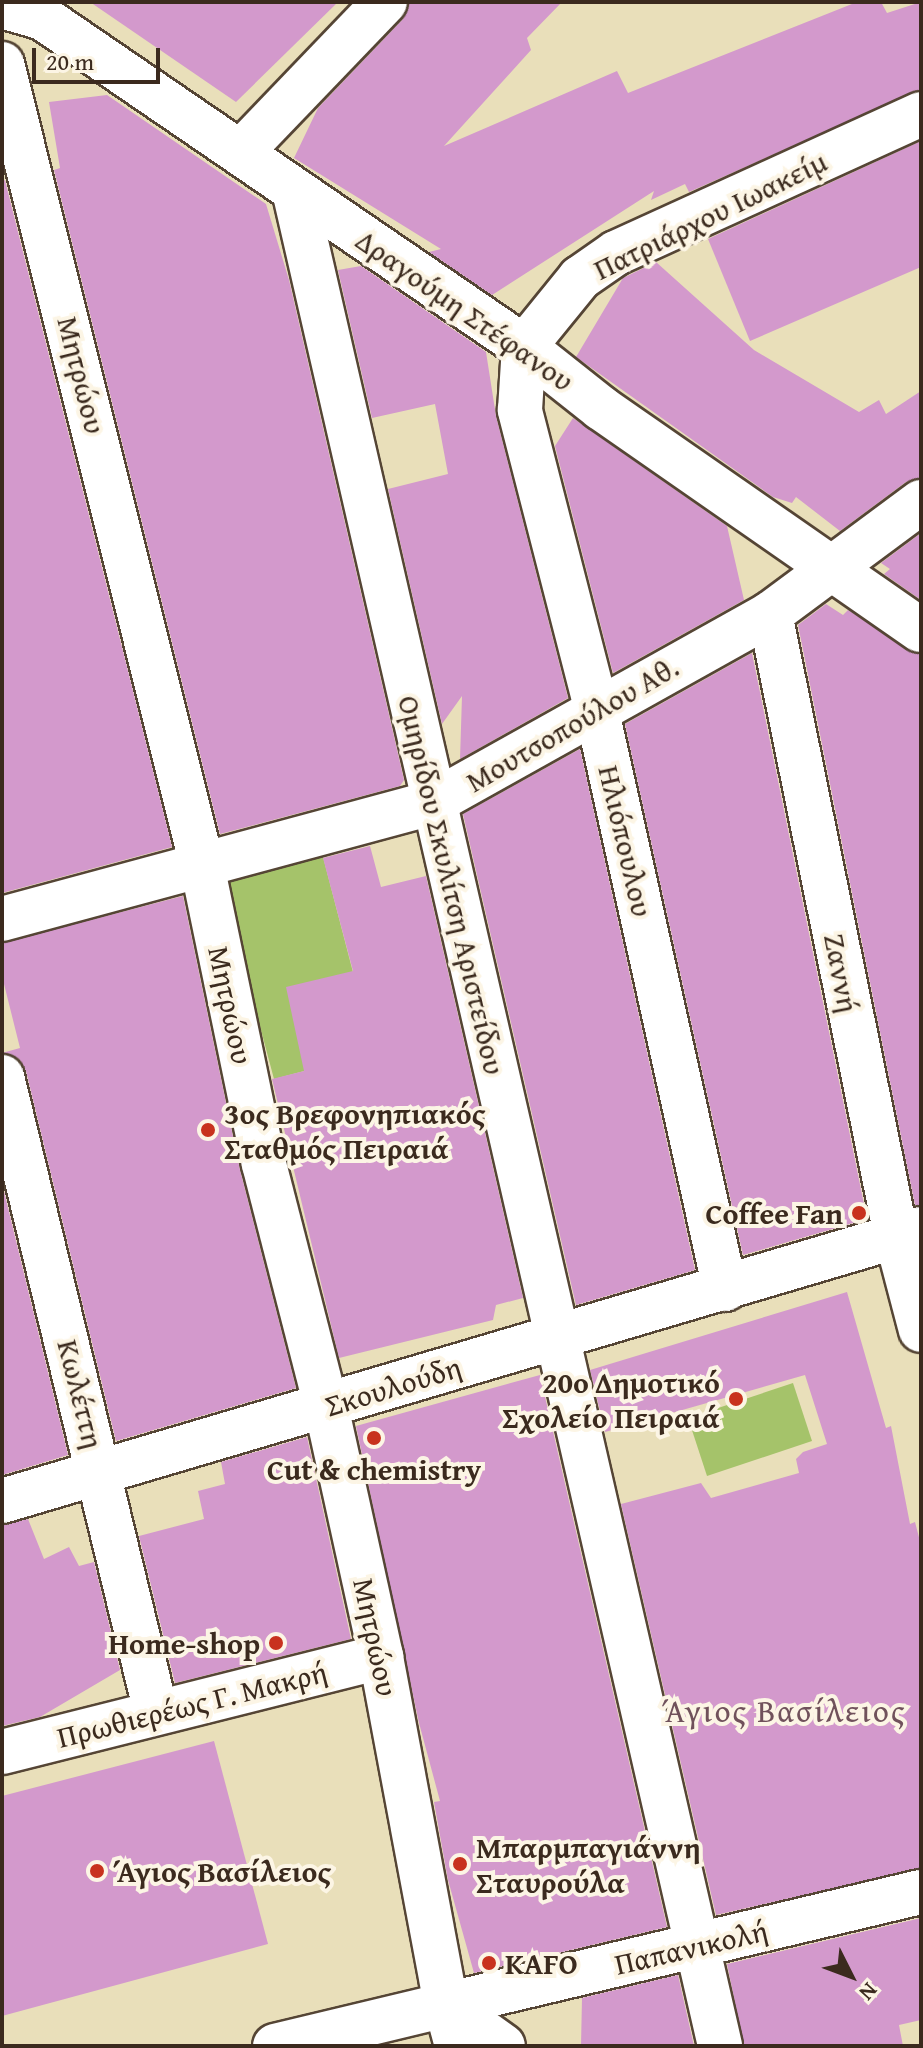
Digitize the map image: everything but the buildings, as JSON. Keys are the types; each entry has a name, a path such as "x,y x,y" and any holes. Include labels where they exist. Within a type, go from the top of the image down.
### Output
{"street":[{"path":"241,152 385,2"},
{"name":"Δραγούμη Στέφανου","path":"2,6 51,10 294,190 524,347 601,408 921,630"},
{"name":"Μητρώου","path":"2,64 202,865 264,1164 326,1406 381,1657 446,2005 457,2046"},
{"name":"Πατριάρχου Ιωακείμ","path":"524,347 580,278 616,253 921,114"},
{"name":"Ομηρίδου Σκυλίτση Αριστείδου","path":"294,190 432,803 720,2046"},
{"name":"Ηλιόπουλου","path":"524,347 520,410 596,707 725,1289"},
{"name":"Μουτσοπούλου Αθ.","path":"2,919 432,803 596,707 770,614 921,502"},
{"name":"Ζαννή","path":"770,614 908,1232 921,1330"},
{"name":"Κωλέττη","path":"2,1077 101,1474 156,1712"},
{"name":"Σκουλούδη","path":"2,1501 101,1474 556,1335 725,1289 908,1232"},
{"name":"Πρωθιερέως Γ. Μακρή","path":"2,1752 381,1657"},
{"name":"Παπανικολή","path":"275,2046 921,1892"},
{"path":"446,2005 503,2046"}],"green space":[{"path":"322,853 368,1030 335,1063 274,1079 221,880"},
{"path":"793,1383 812,1441 707,1476 688,1418"}],"place":[{"name":"3ος Βρεφονηπιακός Σταθμός Πειραιά","path":"208,1130"},
{"name":"Coffee Fan","path":"859,1213"},
{"name":"20ο Δημοτικό Σχολείο Πειραιά","path":"736,1399"},
{"name":"Cut & chemistry","path":"374,1438"},
{"name":"Home-shop","path":"276,1643"},
{"name":"Μπαρμπαγιάννη Σταυρούλα","path":"460,1864"},
{"name":"Άγιος Βασίλειος","path":"97,1871"},
{"name":"KAFO","path":"489,1963"}],"district":[{"name":"Άγιος Βασίλειος","path":"784,1711"}]}
